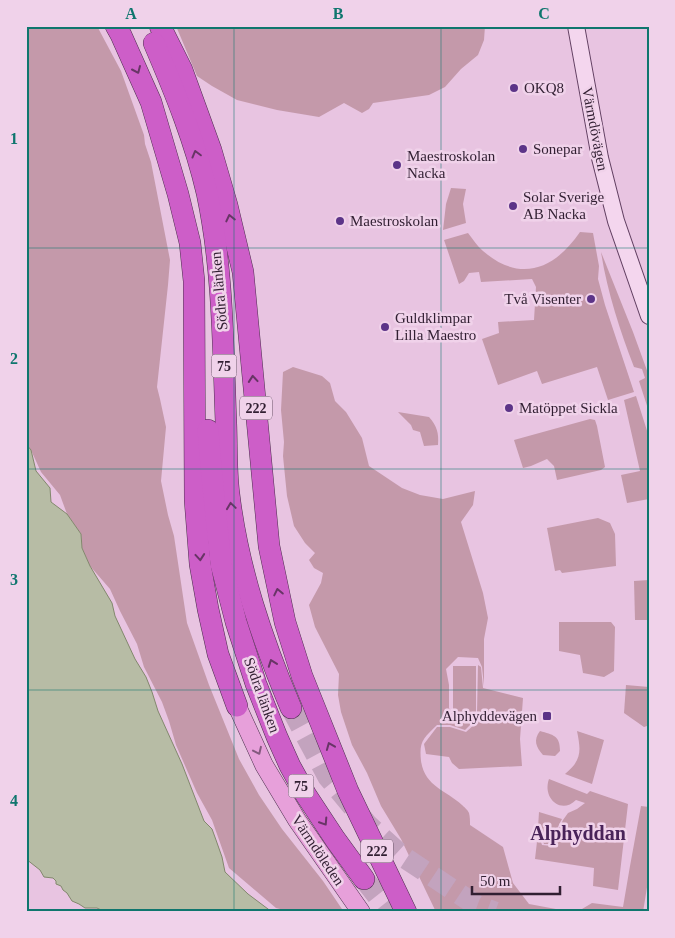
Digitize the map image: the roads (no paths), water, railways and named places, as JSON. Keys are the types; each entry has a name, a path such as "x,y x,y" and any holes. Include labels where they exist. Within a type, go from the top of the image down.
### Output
{"highway":[{"path":"116,26 152,102 190,243 194,281 196,500 200,564 218,654 237,706"},
{"name":"Södra länken","path":"147,26 182,110 207,193 221,295 228,492 234,533 241,566 258,623 291,708"},
{"name":"222","path":"160,26 182,70 212,150 243,272 269,546 285,622 302,676 348,791 406,912"},
{"name":"Södra länken","path":"194,281 203,347 210,467 221,564 236,622 256,684 290,766 335,839 364,879"}],"main road":[{"name":"Värmdövägen","path":"576,26 600,158 616,220 649,316"},
{"name":"Värmdöleden","path":"237,706 264,765 297,820 361,912"}],"tunnel":[{"path":"291,708 328,777 367,824 402,856 476,905 495,912"},
{"path":"364,879 390,912"}],"place":[{"name":"OKQ8","path":"514,88"},
{"name":"Sonepar","path":"523,149"},
{"name":"Maestroskolan Nacka","path":"397,165"},
{"name":"Solar Sverige AB Nacka","path":"513,206"},
{"name":"Maestroskolan","path":"340,221"},
{"name":"Två Visenter","path":"591,299"},
{"name":"Guldklimpar Lilla Maestro","path":"385,327"},
{"name":"Matöppet Sickla","path":"509,408"},
{"name":"Alphyddevägen","path":"547,716"}],"district":[{"name":"Alphyddan","path":"578,833"}]}
